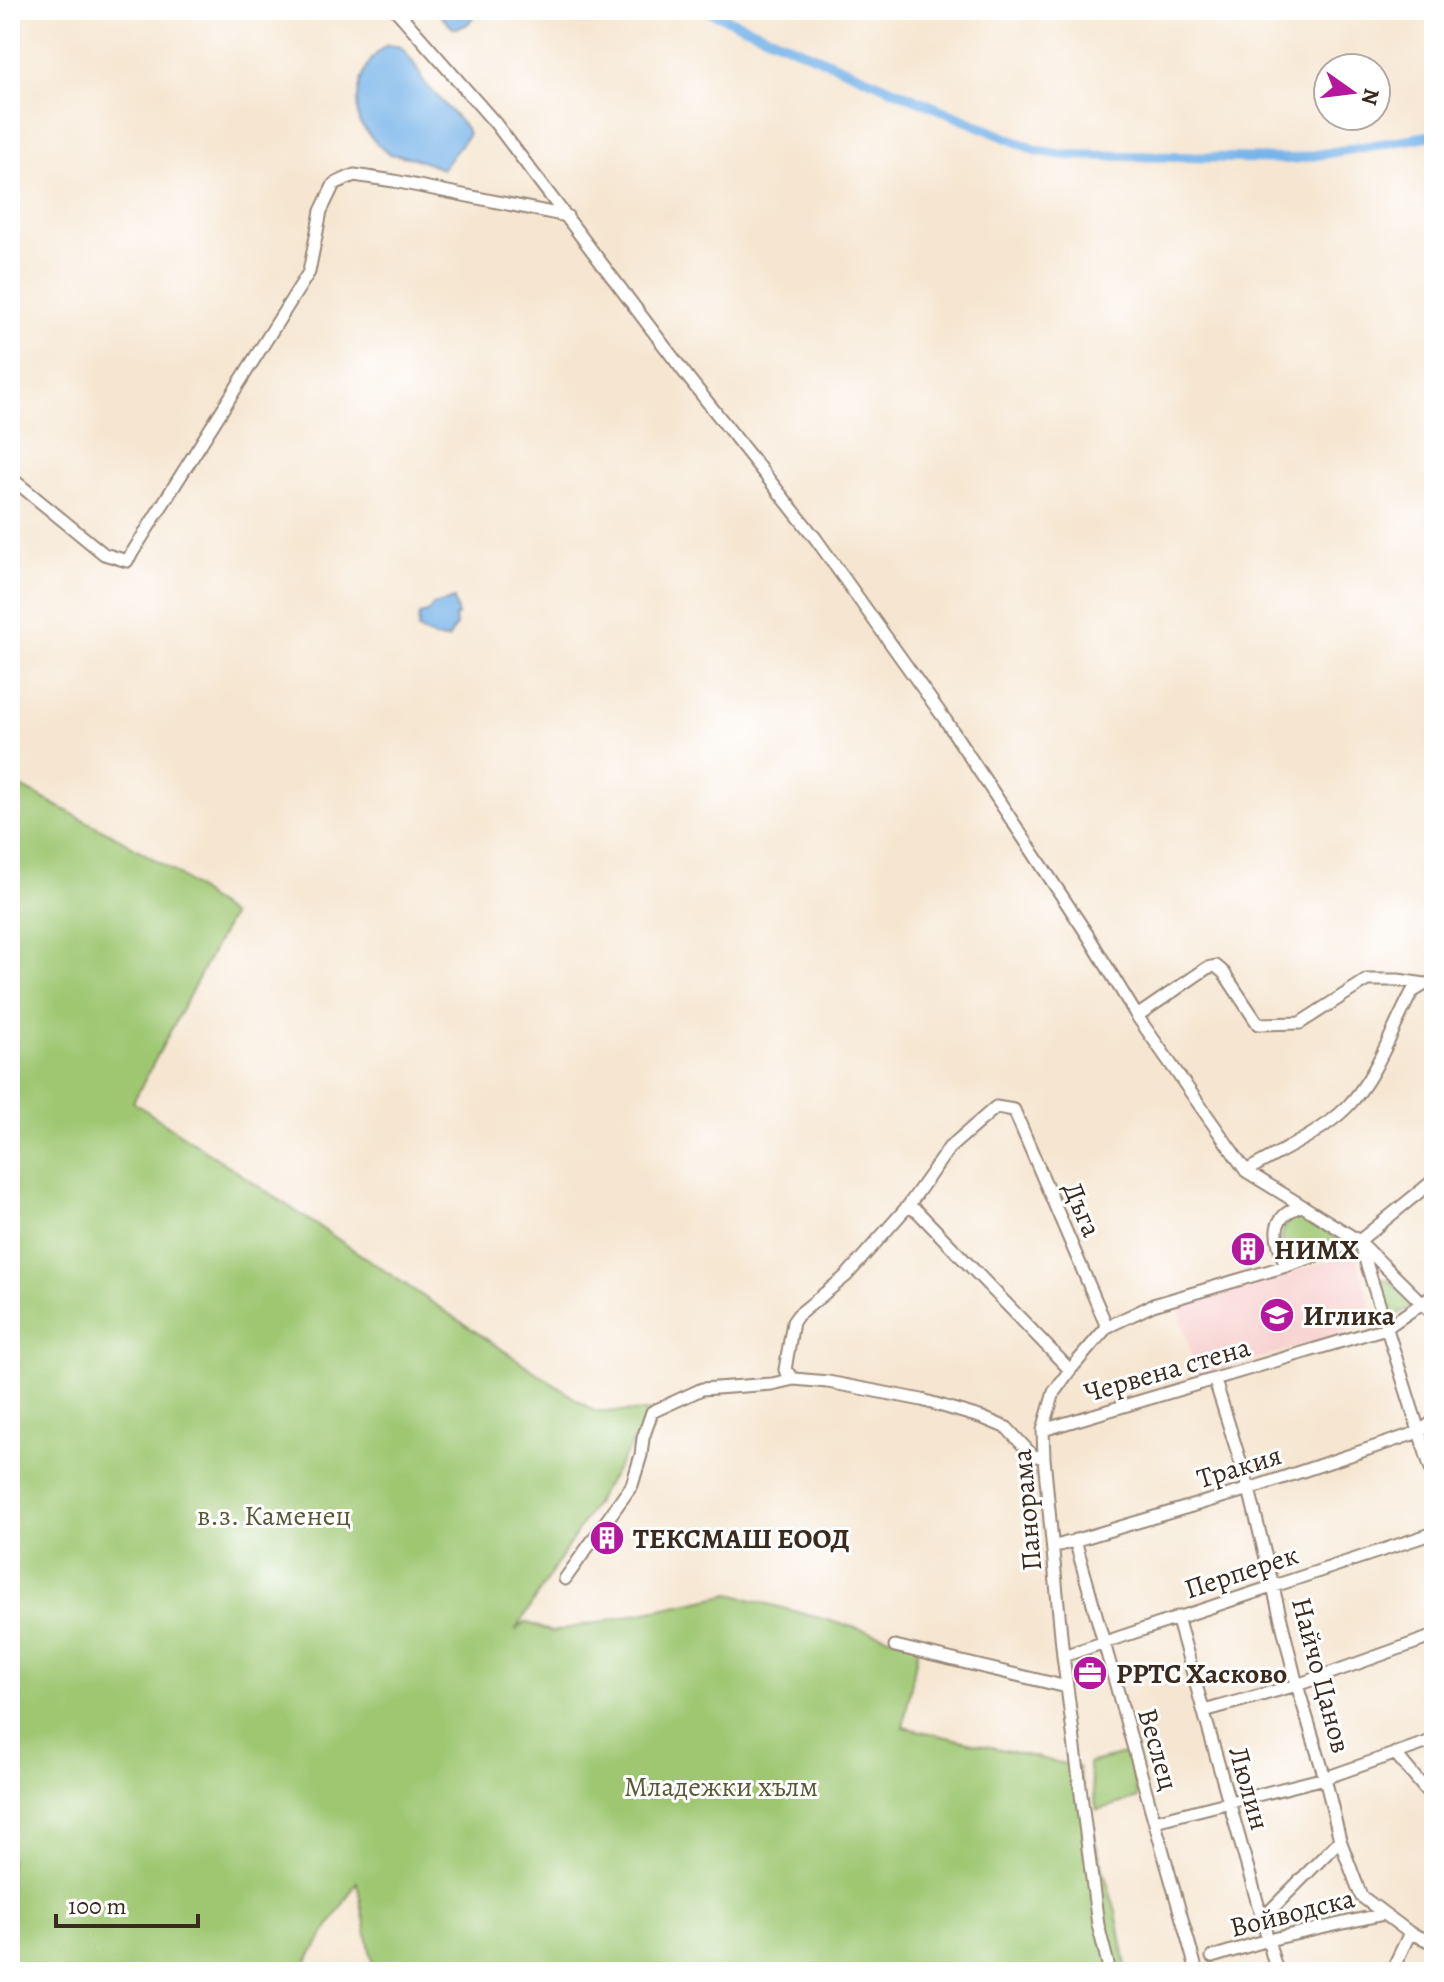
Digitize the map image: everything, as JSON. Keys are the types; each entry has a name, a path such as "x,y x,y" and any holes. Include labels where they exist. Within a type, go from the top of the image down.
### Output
{"street":[{"path":"396,10 496,124 690,380 816,539 946,721 1087,934 1137,1016 1246,1171 1359,1241 1434,1315"},
{"path":"10,477 104,554 127,561 309,272 321,211 334,184 354,175 567,216"},
{"path":"1137,1016 1207,968 1216,966 1258,1024 1300,1023 1367,980 1429,983"},
{"path":"1246,1171 1324,1126 1347,1106 1368,1080 1412,992 1429,983"},
{"name":"Дъга","path":"908,1206 949,1148 996,1107 1014,1110 1107,1327"},
{"name":"Панорама","path":"1110,1972 1098,1925 1063,1656 1043,1430 1054,1392 1107,1327 1153,1305 1359,1241 1434,1180"},
{"path":"794,1379 785,1370 793,1322 846,1276 908,1206 918,1212 1070,1370"},
{"path":"1286,1266 1277,1241 1277,1224 1284,1212 1301,1206"},
{"path":"1359,1241 1432,1464 1434,1479"},
{"name":"Червена стена","path":"1043,1430 1386,1328 1434,1295"},
{"path":"565,1579 632,1485 652,1412 702,1389 772,1384 794,1379 880,1391 963,1410 1007,1428 1032,1455 1044,1458"},
{"name":"Найчо Цанов","path":"1215,1381 1249,1489 1297,1685 1340,1840 1361,1896 1410,1933 1434,1943"},
{"name":"Тракия","path":"1053,1547 1249,1489 1419,1432 1434,1421"},
{"name":"Перперек","path":"1063,1656 1434,1533"},
{"name":"Веслец","path":"1075,1540 1197,1972"},
{"name":"Люлин","path":"1177,1617 1277,1972"},
{"path":"1204,1711 1297,1685 1434,1636"},
{"path":"895,1646 1067,1687"},
{"path":"1155,1821 1325,1778 1434,1740"},
{"path":"1395,1753 1434,1800"},
{"path":"1262,1919 1340,1840"},
{"name":"Войводска","path":"1212,1957 1268,1940 1384,1914"},
{"path":"1391,1972 1410,1933"}],"shaded area":[{"name":"Иглика","path":"1355,1253 1376,1323 1198,1377 1178,1306"}],"green space":[{"name":"в.з. Каменец","path":"10,781 122,840 175,872 231,916 133,1102 594,1411 652,1412 515,1631 525,1622 552,1632 731,1594 919,1645 903,1727 1078,1767 1094,1838 1116,1912 1127,1972 374,1972 357,1882 300,1972 10,1972"},
{"path":"1297,1215 1305,1217 1341,1242 1292,1257 1284,1247 1282,1235 1287,1224"},
{"path":"1381,1279 1387,1279 1414,1305 1391,1318 1378,1283"},
{"path":"1128,1753 1138,1798 1097,1810 1088,1763"}],"water":[{"path":"435,10 478,10 468,23 453,28"},
{"path":"387,45 401,47 423,81 466,128 468,135 442,169 414,158 390,154 359,122 358,101 362,79 371,60"},
{"path":"454,599 458,616 455,616 456,626 448,639 435,638 418,630 419,615 427,613 433,605"}],"waterway":[{"path":"706,10 1035,150 1064,155 1293,159 1434,135"}],"place":[{"name":"НИМХ","path":"1248,1249"},
{"name":"Иглика","path":"1277,1315"},
{"name":"ТЕКСМАШ ЕООД","path":"607,1538"},
{"name":"РРТС Хасково","path":"1090,1673"}],"park label":[{"name":"Младежки хълм","path":"721,1786"}]}
